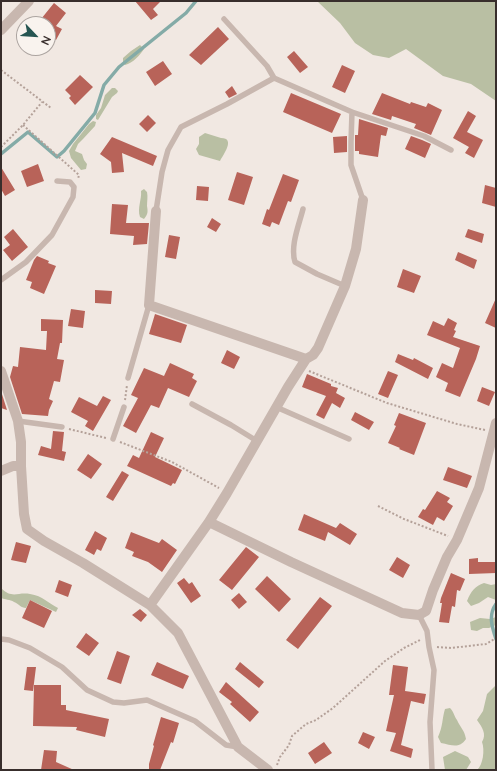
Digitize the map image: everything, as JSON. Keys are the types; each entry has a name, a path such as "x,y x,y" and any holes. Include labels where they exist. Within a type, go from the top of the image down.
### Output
{"street":[{"path":"1,30 29,1"},
{"path":"150,605 209,522 288,387 304,363 313,356 318,348 345,286 356,249 363,200"},
{"path":"156,212 149,305 304,363"},
{"path":"1,371 18,421 21,442 24,514 27,529 44,541 150,605 178,632 238,747 267,770"},
{"path":"209,522 291,562 402,613 419,616 426,611 447,557 457,540 479,488 495,427"},
{"path":"1,471 13,466 21,466"}],"lane":[{"path":"224,19 267,66 274,78 352,112 424,136 451,150"},
{"path":"156,212 162,172 168,150 182,127 274,78"},
{"path":"352,112 352,165 363,200"},
{"path":"1,280 26,262 52,235 73,198 74,187 70,182 57,181"},
{"path":"303,209 292,254 295,262 317,274 345,286"},
{"path":"128,378 149,305"},
{"path":"192,404 257,441"},
{"path":"113,439 124,407"},
{"path":"276,407 349,439"},
{"path":"18,421 62,427"},
{"path":"419,616 427,631 434,670 430,722 432,770"},
{"path":"1,640 9,640 30,648 62,667 87,690 113,702 147,700 195,721 226,745 238,747"}],"path":[{"path":"1,70 51,108"},
{"path":"1,147 23,125 42,102"},
{"path":"23,125 79,175 74,187"},
{"path":"304,363 387,403 457,424 495,427"},
{"path":"124,407 128,378"},
{"path":"62,427 113,439 172,462 227,493"},
{"path":"378,506 404,519 457,540"},
{"path":"429,647 451,648 486,644 496,638"},
{"path":"267,770 275,768 292,736 298,730 334,708 384,660 419,640 428,640"}],"green space":[{"path":"317,1 496,1 496,101 471,84 443,76 406,49 389,58 373,55 355,43 340,23"},
{"path":"140,45 144,49 133,61 125,65 123,63 123,58"},
{"path":"112,88 115,88 118,91 112,97 98,120 96,119 96,115 101,108 105,95"},
{"path":"93,121 96,122 95,126 78,144 75,151 82,154 87,164 86,169 81,170 71,158 69,151 89,124"},
{"path":"205,133 228,141 226,151 220,161 199,155 196,149 199,144 199,137"},
{"path":"144,189 147,192 148,211 144,219 140,217 139,210 141,191"},
{"path":"484,583 491,585 496,584 496,600 488,597 471,606 467,601 470,594 476,587"},
{"path":"1,588 12,594 30,594 38,596 58,608 56,612 30,600 26,608 23,607 12,601 1,598"},
{"path":"496,617 496,625 477,631 471,630 470,622 480,618 490,619"},
{"path":"496,685 496,770 477,770 481,765 483,757 482,742 484,733 477,720 483,711 487,694"},
{"path":"450,708 466,739 458,745 441,743 438,737 445,709"},
{"path":"455,751 468,757 471,762 466,770 445,770 443,757"}],"building":[{"path":"135,1 161,1 153,9 158,15 151,20"},
{"path":"54,3 66,13 56,26 56,16 43,16"},
{"path":"56,26 62,29 56,40"},
{"path":"218,27 229,39 201,65 189,55"},
{"path":"294,51 308,67 300,73 287,57"},
{"path":"163,61 172,74 155,86 146,72"},
{"path":"342,65 355,71 345,93 332,87"},
{"path":"80,75 93,87 75,105 69,98 71,96 65,90"},
{"path":"232,86 237,94 229,98 225,92"},
{"path":"291,93 341,114 332,133 283,112"},
{"path":"382,93 410,104 411,102 426,107 428,103 442,110 431,135 414,128 416,124 392,116 391,120 372,114"},
{"path":"468,111 476,116 467,132 483,140 474,158 465,153 469,147 453,138"},
{"path":"148,115 156,123 147,132 139,124"},
{"path":"359,119 388,128 386,136 381,135 378,157 359,154 359,151 355,151 355,135 358,135"},
{"path":"347,136 347,152 334,153 333,137"},
{"path":"411,136 431,144 425,158 405,149"},
{"path":"112,137 157,156 153,166 122,153 124,172 112,173 111,162 100,154"},
{"path":"38,164 44,181 27,187 21,171"},
{"path":"1,167 15,190 5,196 1,189"},
{"path":"237,172 253,177 244,205 228,200"},
{"path":"283,174 299,180 291,202 288,201 279,225 272,222 270,227 262,224"},
{"path":"485,185 496,188 496,207 482,203"},
{"path":"197,186 209,187 208,201 196,200"},
{"path":"112,204 128,205 126,223 149,223 147,244 133,245 134,236 110,234"},
{"path":"212,218 221,224 216,232 207,227"},
{"path":"13,229 28,247 12,261 3,250 10,245 4,237"},
{"path":"468,229 484,234 482,243 465,237"},
{"path":"169,235 180,237 176,259 165,257"},
{"path":"458,252 477,260 474,269 455,260"},
{"path":"37,256 56,266 44,294 30,288 32,282 26,280"},
{"path":"403,269 421,276 414,293 397,287"},
{"path":"95,290 112,291 111,304 95,303"},
{"path":"496,298 496,328 485,323"},
{"path":"71,309 85,311 83,328 68,326"},
{"path":"155,314 187,325 181,343 149,334"},
{"path":"448,318 457,323 454,330 456,331 453,337 480,346 460,397 445,391 448,383 436,377 442,363 453,368 460,348 427,335 433,321 444,326"},
{"path":"41,319 63,320 62,343 60,343 57,359 64,360 60,382 54,381 49,399 53,401 48,416 22,414 10,377 13,366 18,367 20,347 46,350 47,331 41,331"},
{"path":"227,350 240,357 234,369 221,363"},
{"path":"398,354 413,360 414,358 433,368 428,379 395,362"},
{"path":"170,363 194,374 192,378 197,381 189,397 168,388 159,408 151,405 136,433 123,426 138,398 131,395 144,368 164,376"},
{"path":"388,371 398,375 388,398 378,394"},
{"path":"307,374 338,388 336,393 345,398 340,408 332,403 324,419 316,415 326,396 302,387"},
{"path":"482,387 495,392 489,406 477,401"},
{"path":"1,391 7,410 1,408"},
{"path":"103,396 111,400 93,431 85,426 88,421 71,412 79,397 97,406"},
{"path":"355,412 374,422 369,430 351,420"},
{"path":"399,413 426,423 414,455 388,443 396,426 394,425"},
{"path":"53,431 64,432 62,451 66,452 64,461 38,455 41,446 51,449"},
{"path":"151,432 164,438 155,457 182,470 175,484 173,483 171,486 127,466 133,455 139,458"},
{"path":"88,454 102,464 91,479 77,470"},
{"path":"448,467 472,476 467,488 443,480"},
{"path":"122,471 129,475 113,501 106,497"},
{"path":"437,491 450,498 447,502 453,506 444,521 437,517 433,525 418,517 423,509 425,510"},
{"path":"304,514 336,528 340,523 357,534 350,545 328,532 325,541 298,530"},
{"path":"95,531 107,538 101,551 97,549 94,555 85,550"},
{"path":"131,532 159,543 162,539 177,550 162,572 148,562 132,556 134,552 125,548"},
{"path":"16,542 31,546 26,563 11,560"},
{"path":"246,547 259,557 232,590 219,580"},
{"path":"397,557 410,565 403,578 389,570"},
{"path":"478,558 478,562 496,562 496,573 469,574 469,559"},
{"path":"451,573 465,579 460,591 457,590 455,607 452,606 449,623 439,622 442,603 440,603 441,598"},
{"path":"267,576 291,599 279,612 255,589"},
{"path":"184,578 189,584 192,582 201,596 191,603 177,583"},
{"path":"59,580 72,585 68,597 55,592"},
{"path":"239,593 247,602 239,609 231,600"},
{"path":"320,597 332,606 298,649 286,640"},
{"path":"30,600 52,611 44,628 22,618"},
{"path":"140,609 147,615 141,622 132,615"},
{"path":"86,633 99,643 89,656 76,647"},
{"path":"117,651 130,656 121,684 107,679"},
{"path":"157,662 189,676 183,689 151,675"},
{"path":"240,662 264,682 259,688 235,669"},
{"path":"393,665 408,667 405,691 426,694 424,704 411,701 401,745 413,749 411,758 390,751 396,733 386,731 394,695 389,695"},
{"path":"27,667 36,667 33,691 24,690"},
{"path":"226,682 259,712 250,722 230,704 232,702 219,692"},
{"path":"34,685 61,685 61,705 66,705 66,710 109,719 105,737 76,730 77,727 33,726"},
{"path":"161,717 179,723 173,743 171,742 160,770 149,770 153,745"},
{"path":"363,732 375,737 369,749 358,743"},
{"path":"324,742 332,753 315,764 308,753"},
{"path":"44,750 57,751 56,762 74,770 41,770"}],"waterway":[{"path":"1,154 28,132 57,157 64,151 95,113 104,85 119,67 186,13 196,1"},
{"path":"496,604 491,617 496,639"}]}
